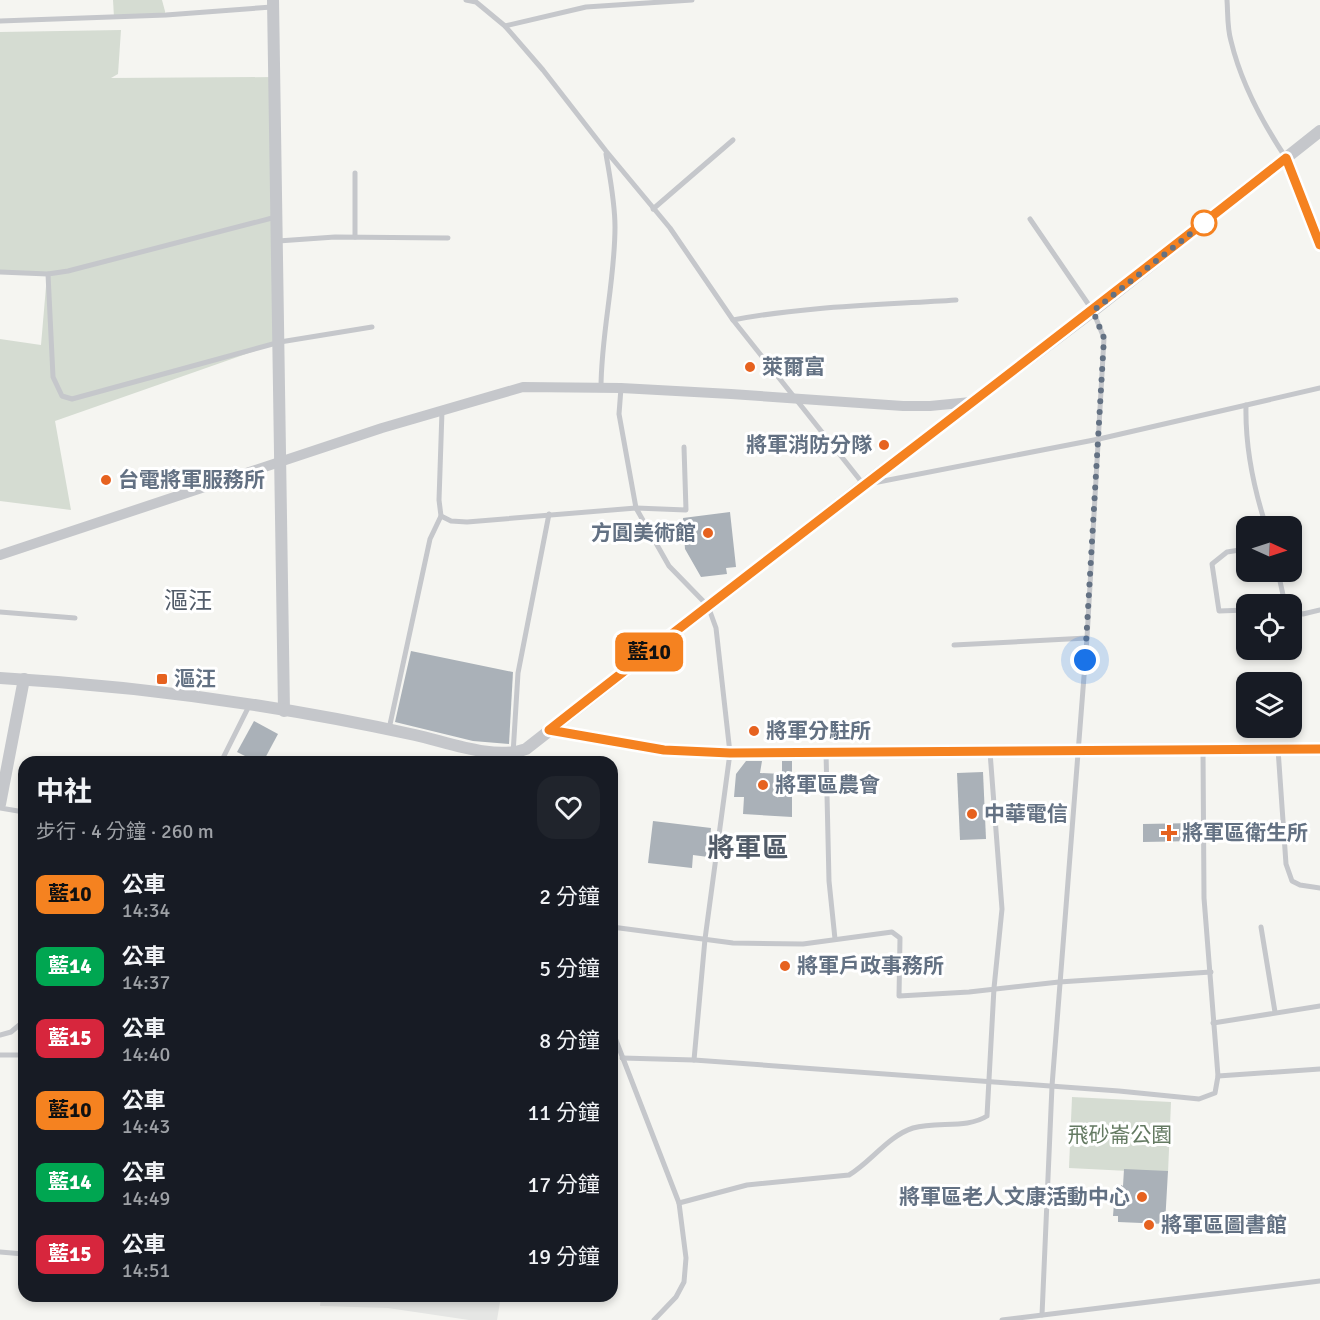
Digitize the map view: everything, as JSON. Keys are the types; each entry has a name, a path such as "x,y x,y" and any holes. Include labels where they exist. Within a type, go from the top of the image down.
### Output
{"street":[{"path":"273,3 284,711"},
{"path":"517,756 863,485 1093,311 1320,131"},
{"path":"1286,158 1320,245"},
{"path":"0,555 442,409 524,387 621,388 930,406 971,402"},
{"path":"0,678 167,692 250,703 389,729 507,756"},
{"path":"0,806 24,680"},
{"path":"549,730 664,750 730,753 1320,749"}],"lane":[{"path":"466,0 476,1 505,26 670,228 733,320 797,398 863,485 1099,439 1320,388"},
{"path":"505,26 586,7 692,0"},
{"path":"1227,0 1230,39 1241,76 1268,132 1286,158"},
{"path":"0,21 155,15 273,3"},
{"path":"653,209 733,140"},
{"path":"601,388 601,362 615,228 606,152"},
{"path":"355,173 355,237"},
{"path":"0,272 48,274 68,271 277,217"},
{"path":"1030,219 1093,311 1104,338 1087,638 1052,1086 1042,1314"},
{"path":"278,241 355,237 448,238"},
{"path":"48,274 53,376 62,396 72,399 280,342 372,327"},
{"path":"733,320 774,312 956,300"},
{"path":"621,388 620,414 636,508 669,566 708,606 716,628 730,753 705,939 694,1060"},
{"path":"1246,405 1245,436 1253,487 1263,516"},
{"path":"389,729 430,539 441,516 439,500 442,409"},
{"path":"441,516 451,521 466,522 636,508 686,510 684,447"},
{"path":"515,756 518,673 549,514"},
{"path":"1236,551 1227,552 1212,564 1219,611 1236,610"},
{"path":"1302,614 1320,610"},
{"path":"0,612 75,618"},
{"path":"954,645 1087,638"},
{"path":"224,756 250,703"},
{"path":"622,1058 694,1060 990,1081 1199,1099 1215,1093 1218,1076 1204,898 1203,748"},
{"path":"1278,748 1286,864 1292,881 1300,885 1320,888"},
{"path":"679,1203 747,1185 849,1175 861,1168 875,1152 912,1128 936,1124 979,1122 987,1116 994,988 1002,909 990,750"},
{"path":"826,752 830,881 835,939"},
{"path":"0,806 18,810"},
{"path":"1261,927 1275,1012"},
{"path":"618,928 733,943 803,944 892,932 900,938 899,996 1211,972"},
{"path":"1214,1023 1320,1006"},
{"path":"0,1035 11,1032 18,1026"},
{"path":"618,1047 679,1203 686,1258 684,1281 676,1297 654,1320"},
{"path":"0,1055 18,1055"},
{"path":"1218,1076 1320,1069"},
{"path":"0,1252 18,1254"},
{"path":"1002,1320 1320,1281"}],"shaded area":[{"path":"320,1302 500,1302 497,1320 469,1320 388,1308 320,1306"}],"green space":[{"path":"113,0 162,0 166,15 114,17"},
{"path":"121,30 118,74 111,78 275,77 280,342 55,421 71,510 0,501 0,339 41,345 47,275 0,273 0,32"},
{"name":"飛砂崙公園","path":"1072,1097 1171,1102 1168,1173 1069,1168"}],"building":[{"name":"方圓美術館","path":"730,512 736,567 726,568 727,574 701,577 685,549 683,518"},
{"path":"411,651 513,672 509,744 473,741 395,722"},
{"path":"254,721 278,734 266,756 245,756 237,752"},
{"name":"將軍區農會","path":"746,761 762,761 760,773 782,774 782,761 792,761 792,817 743,814 744,797 734,797 736,774"},
{"name":"中華電信","path":"983,772 986,839 960,840 957,773"},
{"path":"653,821 711,828 708,857 693,855 692,868 648,863"},
{"name":"將軍區衛生所","path":"1195,823 1196,841 1143,842 1143,824"},
{"name":"將軍區老人文康活動中心","path":"1124,1169 1168,1171 1165,1224 1118,1222 1118,1216 1113,1216 1117,1194 1120,1194 1121,1185 1123,1186"}],"bus line":[{"name":"藍10","path":"1320,245 1286,158 1093,311 863,485 549,730 664,750 730,753 894,750 1320,749"}],"place":[{"name":"萊爾富","path":"750,367"},
{"name":"將軍消防分隊","path":"884,445"},
{"name":"台電將軍服務所","path":"106,480"},
{"name":"方圓美術館","path":"708,533"},
{"name":"漚汪","path":"162,679"},
{"name":"將軍分駐所","path":"754,731"},
{"name":"將軍區農會","path":"763,785"},
{"name":"中華電信","path":"972,814"},
{"name":"將軍區衛生所","path":"1169,833"},
{"name":"將軍戶政事務所","path":"785,966"},
{"name":"將軍區老人文康活動中心","path":"1142,1197"},
{"name":"將軍區圖書館","path":"1149,1225"}],"district":[{"name":"漚汪","path":"188,601"},
{"name":"將軍區","path":"748,848"}],"route":[{"path":"1085,660 1104,338 1093,311 1204,223"}]}
